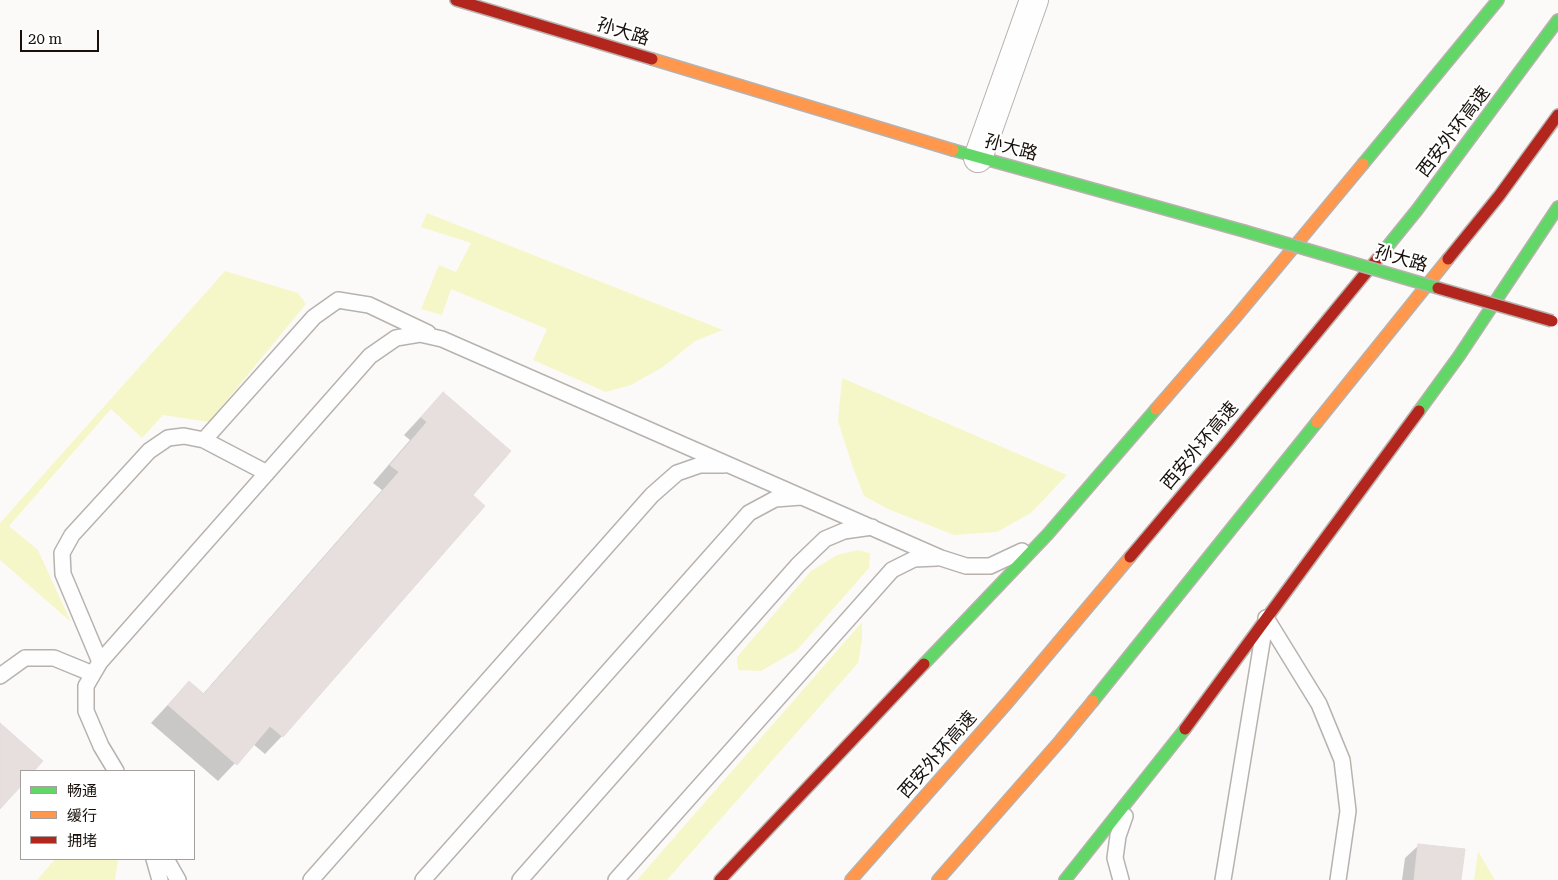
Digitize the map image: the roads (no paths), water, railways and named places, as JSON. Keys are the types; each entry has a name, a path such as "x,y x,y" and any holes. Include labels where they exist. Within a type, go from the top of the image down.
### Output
{"main road":[{"name":"孙大路","path":"456,0 978,158 1244,231 1555,322"},
{"path":"720,880 1048,534 1235,318 1498,0"},
{"name":"西安外环高速","path":"851,880 1008,702 1234,434 1417,210 1558,20"},
{"path":"938,880 1060,742 1493,204 1558,116"},
{"path":"1065,880 1192,720 1459,356 1558,207"}],"street":[{"path":"978,158 1034,0"}],"lane":[{"path":"204,440 314,317 338,300 369,305 442,339 941,558 966,566 990,566 1013,556 1048,534"},
{"path":"115,770 86,711 86,686 97,668 370,356 396,338 420,334 442,339"},
{"path":"97,668 63,574 62,553 72,535 149,451 168,438 184,436 204,440 267,473"},
{"path":"311,880 652,495 677,473 700,465 730,465"},
{"path":"423,880 749,513 775,499 802,497"},
{"path":"520,880 798,565 825,539 844,531 872,527"},
{"path":"616,880 892,570 914,560 941,558"},
{"path":"1223,880 1266,618"},
{"path":"1266,618 1319,704 1342,760 1348,811 1338,880"},
{"path":"0,676 25,658 54,658 97,668"},
{"path":"1121,880 1115,858 1118,836 1133,795"},
{"path":"154,860 160,880"},
{"path":"167,860 178,880"}]}
